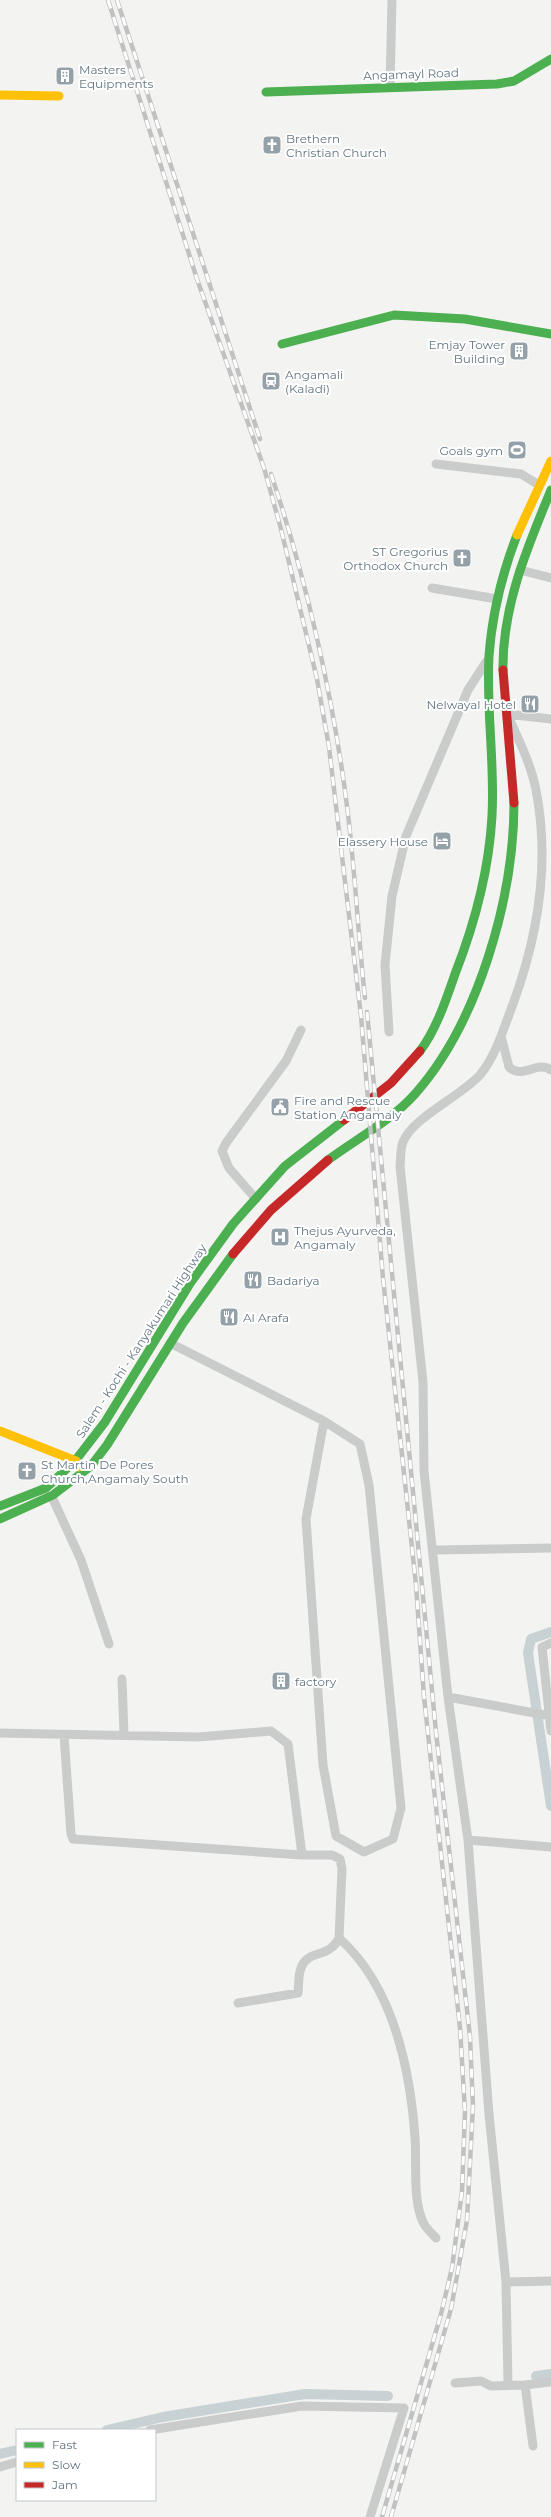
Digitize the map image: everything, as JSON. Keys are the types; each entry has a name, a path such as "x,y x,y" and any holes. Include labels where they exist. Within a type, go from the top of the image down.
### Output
{"main road":[{"name":"Angamayl Road","path":"266,92 497,84 514,81 551,59"},
{"path":"0,95 59,96"},
{"path":"282,344 394,315 465,319 551,334"},
{"name":"Salem - Kochi - Kanyakumari Highway","path":"0,1519 52,1497 83,1474 109,1441 170,1344 217,1274 286,1180 331,1129 383,1091 426,1042 470,930 486,867 494,807 489,657 497,600 509,554 538,485 551,460"},
{"path":"538,485 551,490"},
{"name":"Salem - Kochi - Kanyakumari Highway","path":"0,1506 49,1486 76,1461 111,1413 192,1279 244,1212 256,1199 286,1180 341,1151 380,1125 422,1086 446,1049 464,1014 490,947 502,902 510,860 514,806 503,661 506,621 525,550 551,490"},
{"path":"0,1431 76,1461 83,1474"}],"street":[{"path":"390,87 392,0"},
{"path":"436,464 521,474 538,485"},
{"path":"520,570 551,578"},
{"path":"432,588 497,600"},
{"path":"389,1032 385,965 392,896 406,836 468,690 489,657"},
{"path":"508,2384 506,2282 489,2114 468,1840 448,1697 434,1550 424,1471 423,1382 400,1166 403,1142 416,1124 467,1087 481,1074 500,1036 522,978 534,933 540,880 540,825 536,790 507,714 551,719"},
{"path":"256,1199 229,1168 222,1151 226,1143 286,1061 301,1030"},
{"path":"500,1036 509,1067 512,1070 522,1072 540,1066 551,1070"},
{"path":"170,1344 324,1421 360,1444 369,1485 401,1801 401,1808 393,1839 364,1852 336,1836 323,1765 306,1519 324,1421"},
{"path":"52,1497 81,1560 109,1644"},
{"path":"434,1550 551,1548"},
{"path":"551,1643 542,1647 547,1715 551,1731"},
{"path":"122,1679 124,1735"},
{"path":"448,1697 547,1715"},
{"path":"0,1733 198,1737 271,1731 279,1735 288,1744 302,1855"},
{"path":"64,1734 71,1834 73,1839 302,1855 332,1855 340,1859 342,1869 339,1938 330,1951 311,1956 304,1962 300,1969 298,1993 238,2003"},
{"path":"468,1840 551,1847"},
{"path":"339,1938 367,1968 380,1989 390,2014 407,2077 413,2113 418,2208 424,2224 436,2238"},
{"path":"506,2282 551,2281"},
{"path":"455,2383 481,2381 490,2386 551,2382"},
{"path":"525,2384 533,2446"},
{"path":"156,2429 302,2406 404,2408 370,2517"},
{"path":"0,2467 16,2462"}],"waterway":[{"path":"551,1632 531,1639 528,1653 551,1806"},
{"path":"536,2376 551,2374"},
{"path":"111,2429 163,2417 305,2394 388,2396"},
{"path":"0,2454 16,2450"}],"railway":[{"path":"108,0 197,279 264,468 281,529 317,679 329,747 361,1016 383,1278 416,1585 424,1697 460,2028 465,2112 462,2191 452,2268 441,2314 382,2517"},
{"path":"117,0 260,439"},
{"path":"271,474 296,554 307,596 334,722 350,830 365,998"},
{"path":"367,1012 436,1732 470,2037 473,2106 467,2220 451,2309 391,2517"}],"traffic: fast":[{"path":"266,92 497,84 514,81 551,59"},
{"path":"282,344 394,315 465,319 551,334"},
{"path":"503,670 504,647 511,601 525,556 551,490"},
{"path":"420,1051 436,1024 469,936 480,896 488,857 493,796 488,676 490,640 498,594 517,535"},
{"path":"328,1160 406,1104 437,1065 457,1032 474,996 488,958 499,918 507,879 512,840 514,803"},
{"path":"0,1506 46,1488 75,1461 105,1422 191,1282 233,1224 285,1166 344,1120"},
{"path":"0,1519 53,1495 91,1466 107,1445 183,1323 233,1254"}],"traffic: slow":[{"path":"0,95 59,96"},
{"path":"517,535 551,461"},
{"path":"0,1431 76,1461 79,1467"}],"traffic: jam":[{"path":"503,670 514,803"},
{"path":"344,1120 391,1083 420,1051"},
{"path":"233,1254 271,1210 328,1160"}],"place":[{"name":"Masters Equipments","path":"65,76"},
{"name":"Brethern Christian Church","path":"272,145"},
{"name":"Emjay Tower Building","path":"519,351"},
{"name":"Angamali (Kaladi)","path":"271,381"},
{"name":"Goals gym","path":"517,450"},
{"name":"ST Gregorius Orthodox Church","path":"462,558"},
{"name":"Nelwayal Hotel","path":"530,704"},
{"name":"Elassery House","path":"442,841"},
{"name":"Fire and Rescue Station Angamaly","path":"280,1107"},
{"name":"Thejus Ayurveda, Angamaly","path":"280,1237"},
{"name":"Badariya","path":"253,1280"},
{"name":"Al Arafa","path":"229,1317"},
{"name":"St Martin De Pores Church,Angamaly South","path":"27,1471"},
{"name":"factory","path":"281,1681"}]}
